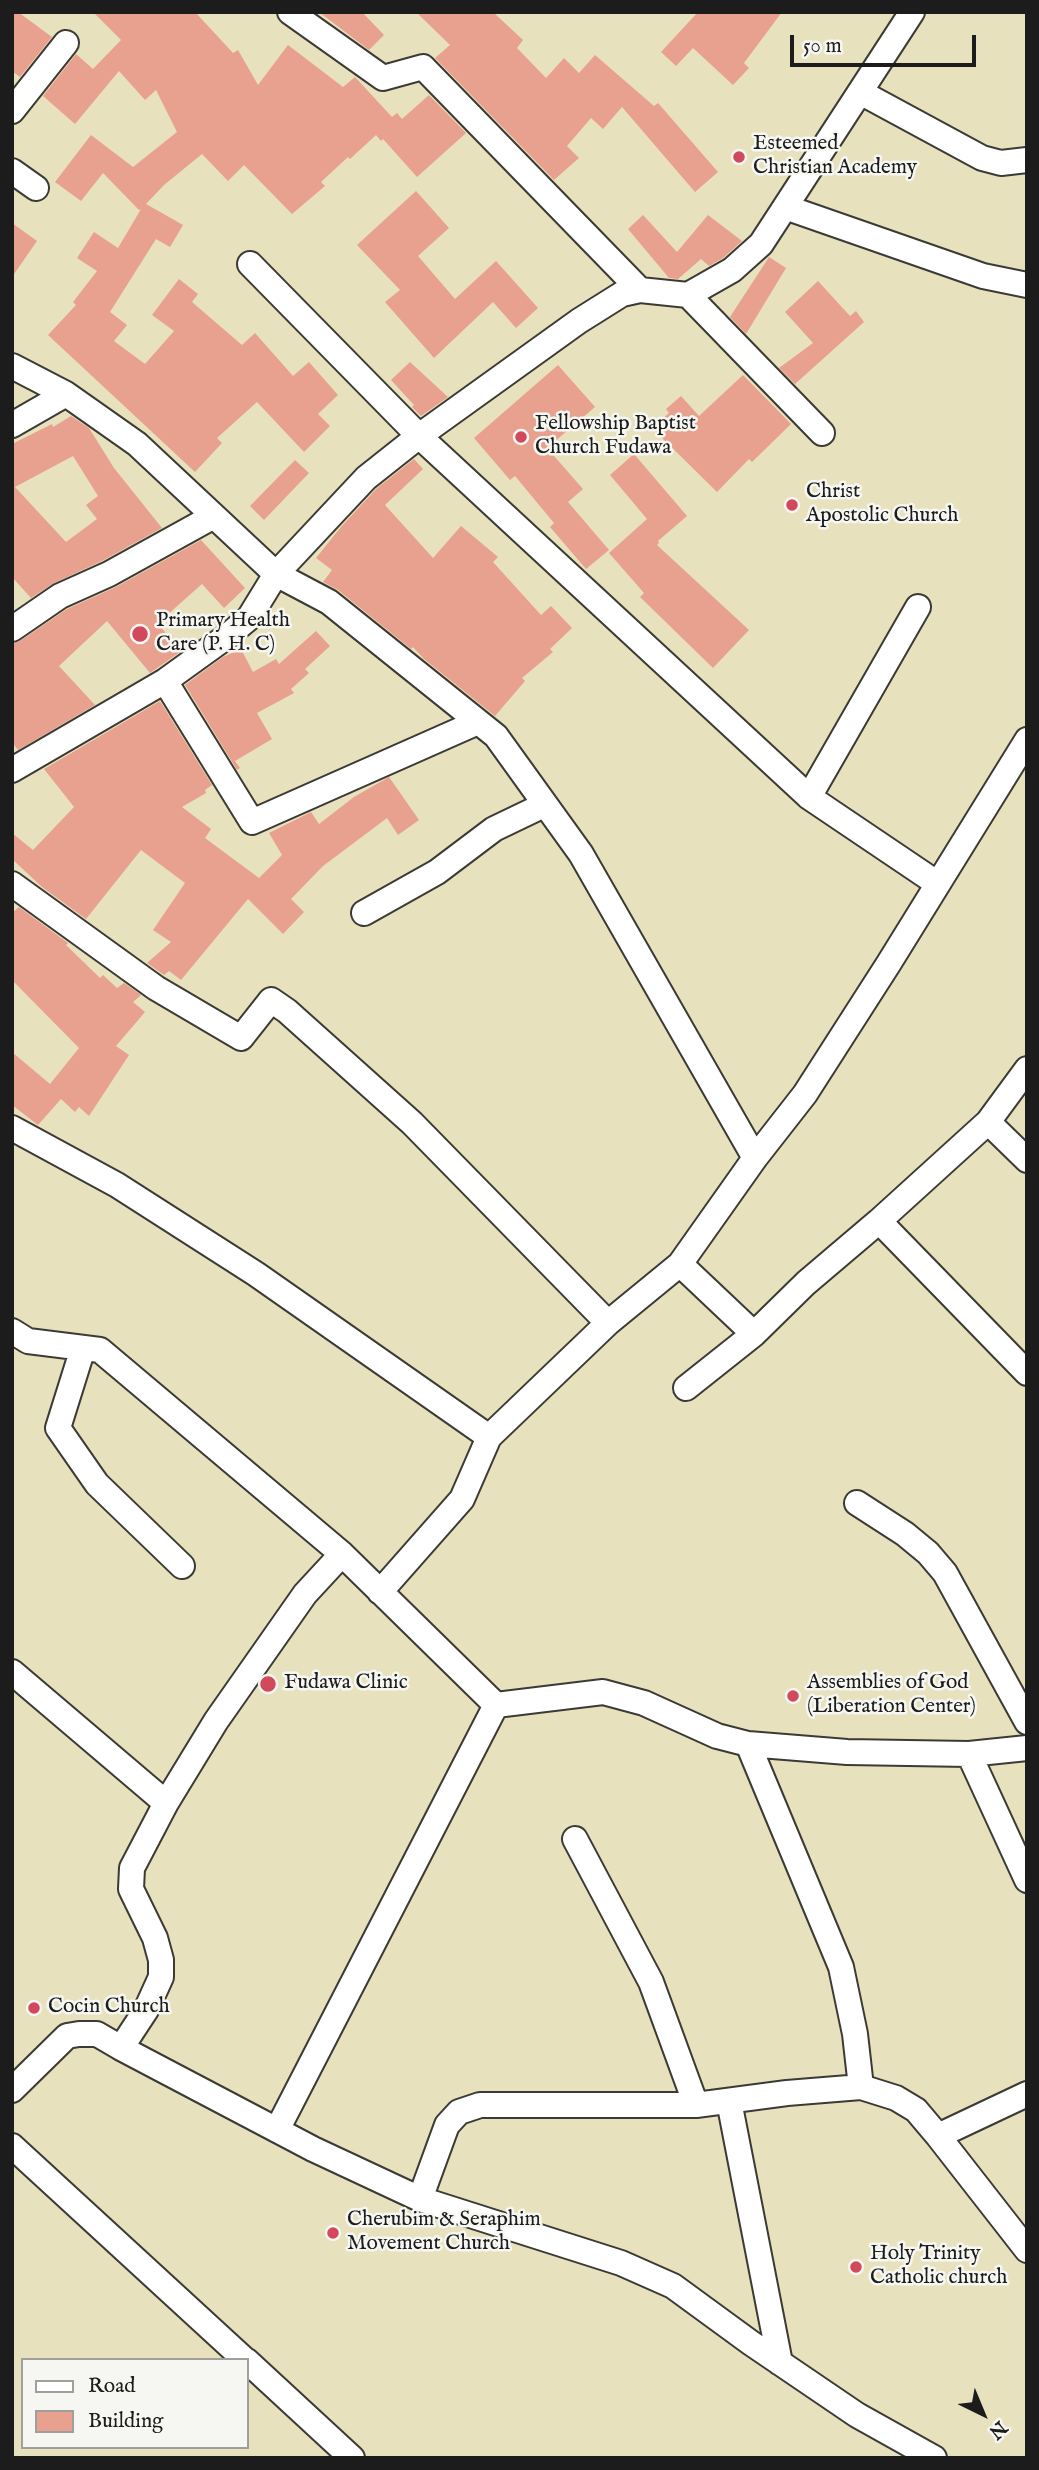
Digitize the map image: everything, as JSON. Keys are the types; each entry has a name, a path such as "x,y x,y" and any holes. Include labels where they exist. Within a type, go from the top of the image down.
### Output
{"street":[{"path":"290,12 383,78 423,66 640,290"},
{"path":"12,770 165,681 249,618 276,574 366,478 419,436 579,321 622,294 640,290 688,295 732,270 761,244 912,12"},
{"path":"12,111 66,43"},
{"path":"860,92 982,158 1001,163 1027,160"},
{"path":"12,171 36,188"},
{"path":"785,207 983,276 1027,285"},
{"path":"250,264 419,436 809,797 938,884"},
{"path":"688,295 822,433"},
{"path":"12,366 66,394 137,444 276,574 329,602 495,736 581,853 755,1158"},
{"path":"12,425 66,394"},
{"path":"12,629 60,596 109,574 214,516"},
{"path":"809,797 918,607"},
{"path":"165,681 252,822 478,722"},
{"path":"380,1592 462,1499 489,1437 608,1323 680,1264 755,1158 805,1094 1027,740"},
{"path":"364,912 437,872 494,829 544,805"},
{"path":"12,884 156,988 241,1038 271,1000 287,1011 412,1123 608,1323"},
{"path":"686,1388 754,1334 806,1283 988,1122 1027,1069"},
{"path":"988,1122 1027,1160"},
{"path":"12,1128 117,1185 256,1273 489,1437"},
{"path":"879,1221 1027,1373"},
{"path":"680,1264 754,1334"},
{"path":"12,1331 28,1341 100,1350 342,1554 496,1705"},
{"path":"83,1348 58,1428 97,1484 182,1566"},
{"path":"857,1503 905,1534 928,1553 945,1573 1027,1722"},
{"path":"121,2048 146,2010 161,1977 161,1960 155,1938 131,1889 132,1868 166,1804 216,1721 304,1594 342,1554"},
{"path":"12,1672 166,1804"},
{"path":"496,1705 603,1692 644,1703 717,1736 748,1744 847,1752 969,1754 1027,1748"},
{"path":"277,2130 496,1705"},
{"path":"748,1744 841,1967 855,2035 861,2087"},
{"path":"969,1754 1027,1880"},
{"path":"575,1839 651,1982 696,2105"},
{"path":"12,2090 67,2036 97,2034 277,2130 420,2199 621,2263 673,2286 857,2415 934,2458"},
{"path":"420,2199 447,2125 459,2112 480,2105 696,2105 786,2093 861,2087 896,2098 916,2110 1027,2250"},
{"path":"938,2136 1027,2094"},
{"path":"729,2101 780,2363"},
{"path":"12,2146 243,2358"},
{"path":"248,2363 352,2458"}],"building":[{"path":"12,12 18,12 52,37 20,77 12,71"},
{"path":"93,12 196,13 233,53 238,50 258,85 288,45 343,87 355,77 392,117 397,113 402,119 429,95 466,133 417,177 383,139 381,141 376,135 321,182 325,186 292,214 244,165 228,181 202,154 164,185 146,204 183,225 170,247 156,239 110,312 127,325 114,341 145,364 174,331 152,315 179,279 198,294 192,302 242,345 255,333 293,376 309,362 338,395 318,414 330,426 304,452 257,402 217,438 222,443 195,472 48,335 76,305 73,302 97,271 77,258 94,232 118,248 141,209 139,210 103,173 81,201 55,182 91,135 133,167 177,132 156,90 145,100 119,71 75,124 43,96 76,54 93,69 121,40"},
{"path":"319,12 362,12 384,35 369,50"},
{"path":"416,12 493,12 523,40 517,48 546,78 564,58 579,73 595,55 654,106 658,103 718,172 695,192 622,107 603,129 591,118 567,146 579,158 554,180 435,58 450,45"},
{"path":"698,12 782,12 744,63 749,68 733,85 693,48 676,66 661,52"},
{"path":"416,191 449,228 418,256 455,299 496,261 538,308 516,328 493,302 434,358 385,302 400,290 357,245"},
{"path":"643,215 677,252 708,215 742,241 709,266 701,259 678,279 669,278 628,229"},
{"path":"12,223 37,241 12,277"},
{"path":"769,257 786,268 746,334 730,317"},
{"path":"818,281 850,316 856,311 864,322 795,384 779,368 813,343 785,312"},
{"path":"410,362 448,397 421,416 391,380"},
{"path":"558,365 595,407 547,448 583,489 568,502 609,550 586,569 550,527 554,523 515,476 510,480 474,438"},
{"path":"743,375 791,424 752,462 749,459 717,492 652,428 669,413 666,409 681,396 699,416"},
{"path":"71,416 89,428 114,468 162,528 102,561 54,583 31,598 12,577 12,444 52,424 53,427","holes":["73,456 98,496 86,505 97,519 66,542 15,487"]},
{"path":"634,454 687,516 658,541 657,545 749,630 713,668 640,597 644,593 609,553 647,519 610,475"},
{"path":"414,459 423,469 385,505 433,558 461,526 498,557 493,562 541,615 551,606 572,628 550,649 553,652 522,678 525,681 495,716 413,647 411,649 338,590 323,582 332,570 316,558 376,489"},
{"path":"295,460 309,473 264,520 250,506"},
{"path":"201,540 245,588 224,608 202,584 158,623 180,652 150,673 107,621 59,666 95,705 18,750 12,742 12,644 67,609 116,587"},
{"path":"316,631 330,646 305,669 309,673 291,689 294,693 257,713 272,739 235,761 240,768 237,770 185,685 223,657 241,649 253,672 276,659 279,664"},
{"path":"160,701 212,785 205,790 206,793 182,807 211,829 205,838 259,878 282,855 269,833 311,812 319,824 354,797 389,777 419,820 398,835 387,818 323,866 291,899 304,912 283,934 248,899 181,980 169,971 164,975 147,963 171,942 153,930 185,883 141,850 86,919 42,887 12,859 12,833 33,850 74,807 44,769"},
{"path":"19,907 68,943 66,945 100,978 103,975 117,988 124,983 141,995 133,1002 145,1012 116,1046 129,1055 89,1116 79,1107 75,1112 61,1099 38,1125 12,1105 12,1052 50,1084 79,1048 12,980 12,913"}],"place":[{"name":"Esteemed Christian Academy","path":"739,157"},
{"name":"Fellowship Baptist Church Fudawa","path":"521,437"},
{"name":"Christ Apostolic Church","path":"792,505"},
{"name":"Primary Health Care (P. H. C)","path":"140,634"},
{"name":"Fudawa Clinic","path":"268,1684"},
{"name":"Assemblies of God (Liberation Center)","path":"793,1696"},
{"name":"Cocin Church","path":"34,2008"},
{"name":"Cherubim & Seraphim Movement Church","path":"333,2233"},
{"name":"Holy Trinity Catholic church","path":"856,2267"}]}
